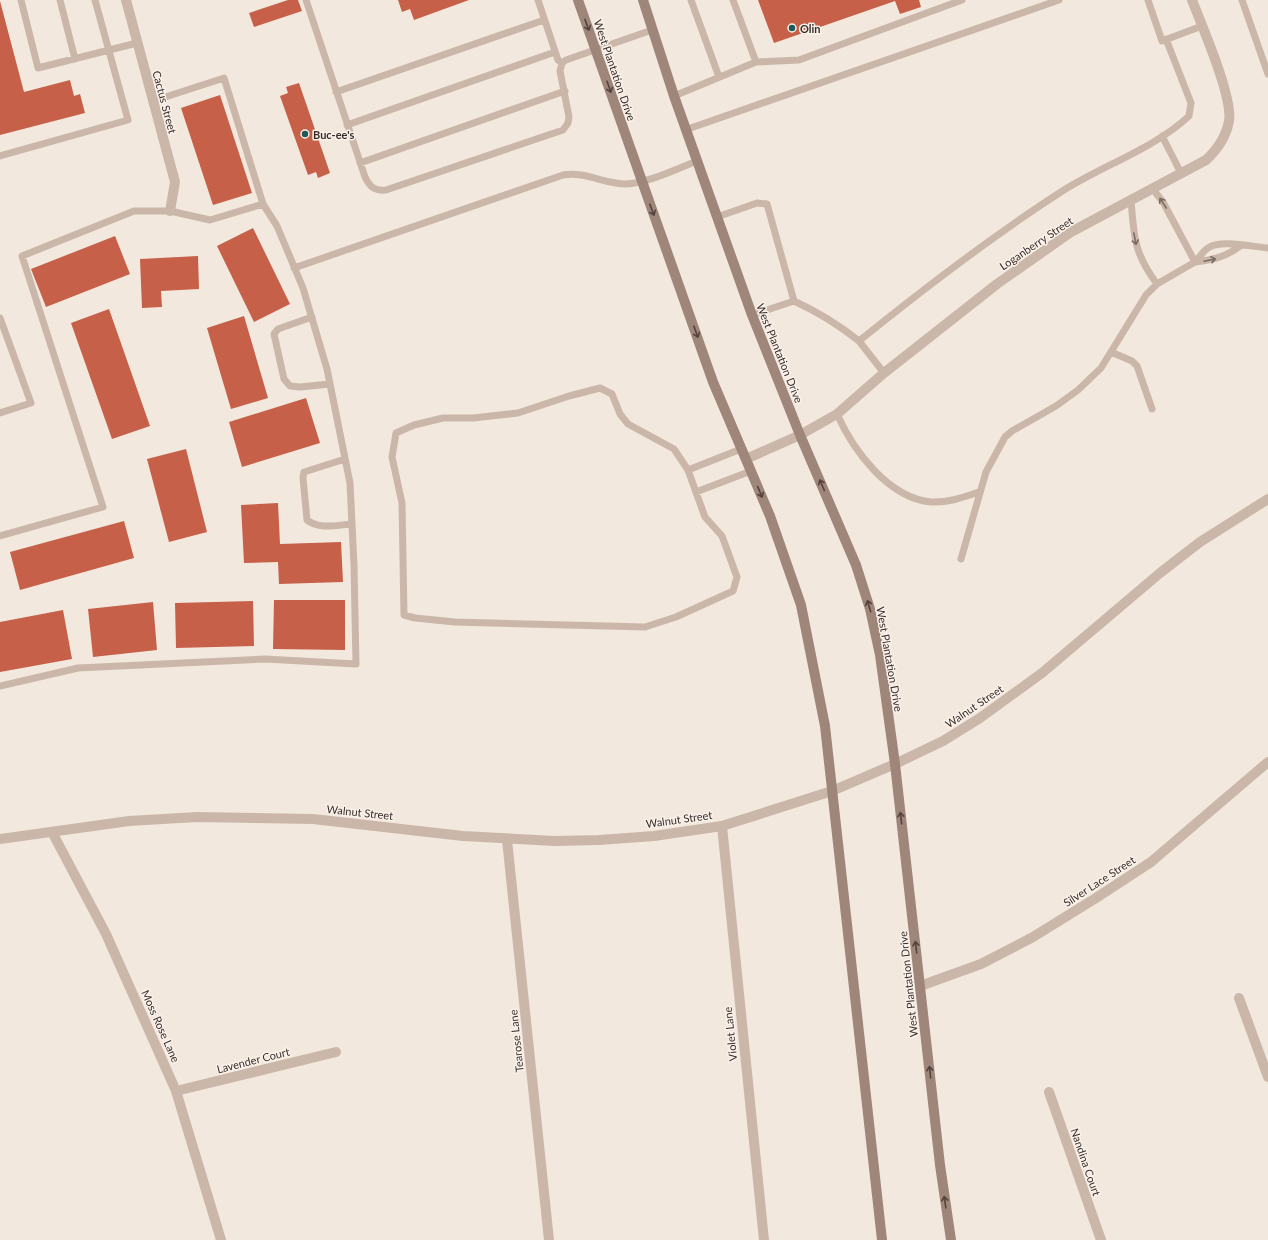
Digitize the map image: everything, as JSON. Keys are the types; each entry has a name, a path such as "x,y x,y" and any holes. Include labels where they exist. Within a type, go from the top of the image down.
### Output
{"main road":[{"name":"West Plantation Drive","path":"578,0 713,382 770,516 800,605 824,726 882,1240"},
{"name":"West Plantation Drive","path":"643,0 674,96 752,315 800,435 856,565 870,609 880,655 895,764 940,1165 951,1240"}],"street":[{"name":"Cactus Street","path":"126,0 175,182 170,211"},
{"name":"Loganberry Street","path":"746,459 800,435 838,414 884,373 1039,253 1071,232 1206,160 1217,151 1224,139 1229,120 1229,101 1192,0"},
{"name":"Walnut Street","path":"0,839 129,821 197,817 267,817 321,820 508,840 599,840 654,836 722,826 832,791 895,764 943,741 980,718 1042,673 1154,578 1200,542 1268,499"},
{"name":"Silver Lace Street","path":"920,986 981,964 1033,937 1096,898 1151,862 1268,762"},
{"name":"Violet Lane","path":"722,826 764,1240"},
{"name":"Moss Rose Lane","path":"52,832 106,934 176,1091 221,1240"},
{"name":"Tearose Lane","path":"508,840 549,1240"},
{"path":"1239,998 1268,1077"},
{"name":"Lavender Court","path":"176,1091 336,1052"},
{"name":"Nandina Court","path":"1049,1092 1101,1240"}],"lane":[{"path":"21,0 38,68 137,43"},
{"path":"60,0 75,59"},
{"path":"0,156 128,120 95,0"},
{"path":"306,0 360,163 369,185 378,191 386,190 563,130 568,123 569,117 560,71 562,63"},
{"path":"538,0 558,60 562,63"},
{"path":"691,0 719,77"},
{"path":"733,0 756,62"},
{"path":"674,96 756,62 799,60 948,2 962,0"},
{"path":"686,130 1059,0"},
{"path":"1148,0 1162,41 1202,26"},
{"path":"1242,0 1268,74"},
{"path":"336,92 544,20"},
{"path":"562,63 652,30"},
{"path":"859,341 938,277 1011,224 1076,183 1162,136 1189,116 1191,103 1166,39"},
{"path":"348,125 555,52"},
{"path":"0,686 78,668 265,659 356,664 350,483 330,384 303,288 277,226 263,204 224,78 153,102"},
{"path":"360,163 565,91"},
{"path":"1162,136 1182,173"},
{"path":"294,268 563,175 578,174 619,183 642,181 697,161"},
{"path":"1152,188 1163,202 1195,262"},
{"path":"1131,200 1134,240 1143,265 1157,284"},
{"path":"716,217 757,203 767,204 794,301"},
{"path":"0,536 103,507 22,256 134,211 170,211 210,220 263,204"},
{"path":"962,559 979,492 986,472 1005,437 1012,431 1056,406 1078,390 1101,368 1146,295 1157,284 1195,262 1209,247 1228,242 1240,246 1268,248"},
{"path":"1195,262 1212,260 1231,253 1240,246"},
{"path":"752,315 794,301 841,326 859,341 884,373"},
{"path":"312,317 278,329 274,334 284,379 290,386 300,387 330,384"},
{"path":"0,318 30,403 0,413"},
{"path":"1111,352 1132,361 1137,366 1152,409"},
{"path":"600,388 612,394 620,414 628,424 674,449 688,470 705,517 722,536 737,577 733,591 682,614 645,627 455,622 415,618 404,615 402,503 392,457 396,433 414,425 443,418 473,418 518,413 569,396 600,388"},
{"path":"838,414 843,427 863,458 881,479 906,494 931,502 949,501 979,492"},
{"path":"688,470 741,449"},
{"path":"345,459 304,472 303,478 307,520 313,525 323,526 352,524"},
{"path":"696,492 751,471"}],"building":[{"path":"288,0 298,0 302,11 254,27 249,13"},
{"path":"398,0 469,0 414,20 410,9 402,12"},
{"name":"Olin","path":"758,0 919,0 921,7 900,14 895,1 774,43"},
{"path":"0,1 24,92 70,80 74,96 80,94 85,113 0,135"},
{"name":"Buc-ee's","path":"299,83 330,173 318,178 316,172 308,175 280,96 288,93 286,87"},
{"path":"220,95 252,193 213,205 181,108"},
{"path":"253,228 290,304 254,322 217,246"},
{"path":"115,236 130,274 46,307 31,269"},
{"path":"198,256 199,289 161,291 162,307 142,308 140,259"},
{"path":"109,309 150,426 112,439 71,323"},
{"path":"244,316 268,398 231,409 207,328"},
{"path":"306,398 320,443 242,467 229,422"},
{"path":"186,449 207,532 169,542 147,459"},
{"path":"278,503 280,544 341,542 343,582 279,584 278,562 244,563 241,505"},
{"path":"124,521 134,558 20,590 10,552"},
{"path":"274,600 345,600 345,650 273,649"},
{"path":"253,601 254,646 176,648 175,603"},
{"path":"153,602 157,650 93,657 88,609"},
{"path":"63,610 72,659 0,672 0,622"}],"place":[{"name":"Olin","path":"792,28"},
{"name":"Buc-ee's","path":"305,134"}]}
